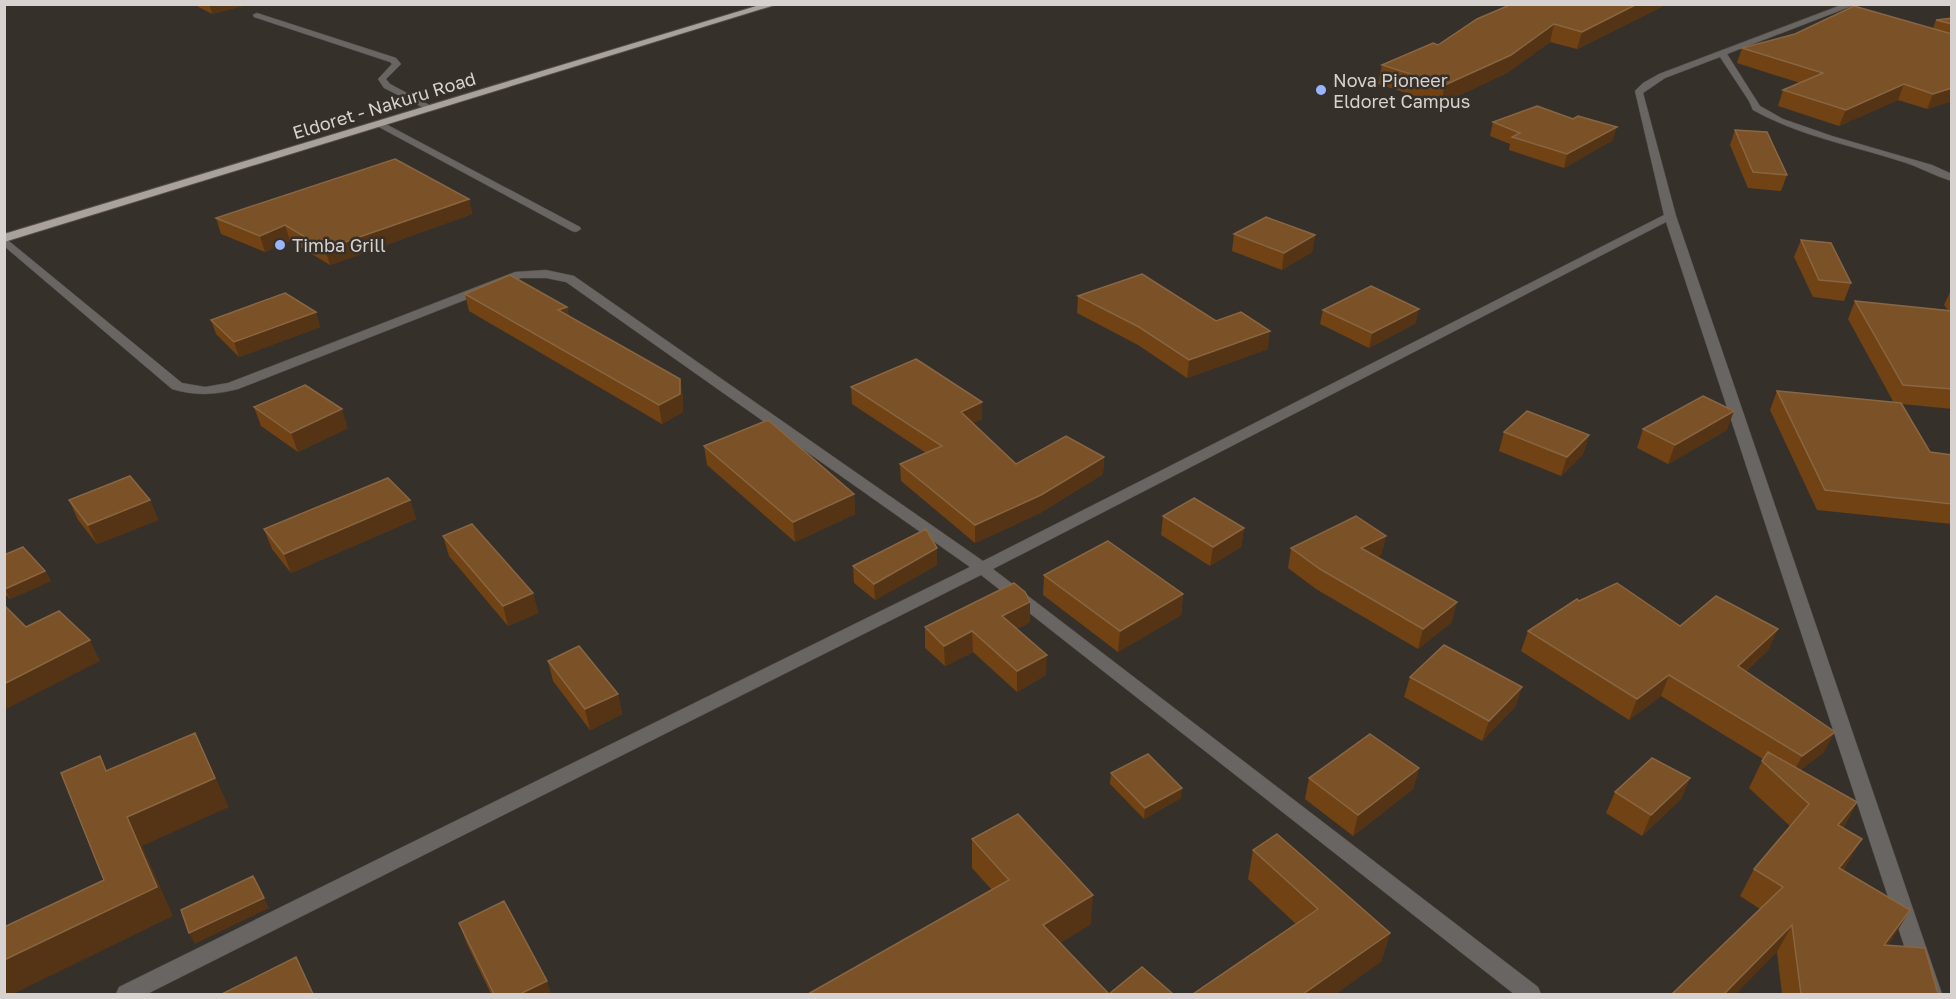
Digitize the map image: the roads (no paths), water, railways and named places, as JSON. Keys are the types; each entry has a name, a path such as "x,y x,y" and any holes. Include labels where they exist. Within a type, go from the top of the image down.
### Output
{"highway":[{"name":"Eldoret - Nakuru Road","path":"4,239 774,4"}],"street":[{"path":"1853,4 1662,76 1646,85 1638,93 1670,216 1931,994"},
{"path":"1835,12 1846,15"},
{"path":"1722,53 1754,101 1756,108 1776,121 1841,143 1917,162 1952,178"},
{"path":"127,994 982,568 1670,216"},
{"path":"4,239 177,386 199,391 215,392 233,386 519,275 546,274 570,279 982,568 1530,994"}],"lane":[{"path":"257,15 393,60 397,64 381,80 387,86 431,108"},
{"path":"380,124 576,229"}],"place":[{"name":"Nova Pioneer Eldoret Campus","path":"1321,90"},
{"name":"Timba Grill","path":"280,245"}]}
